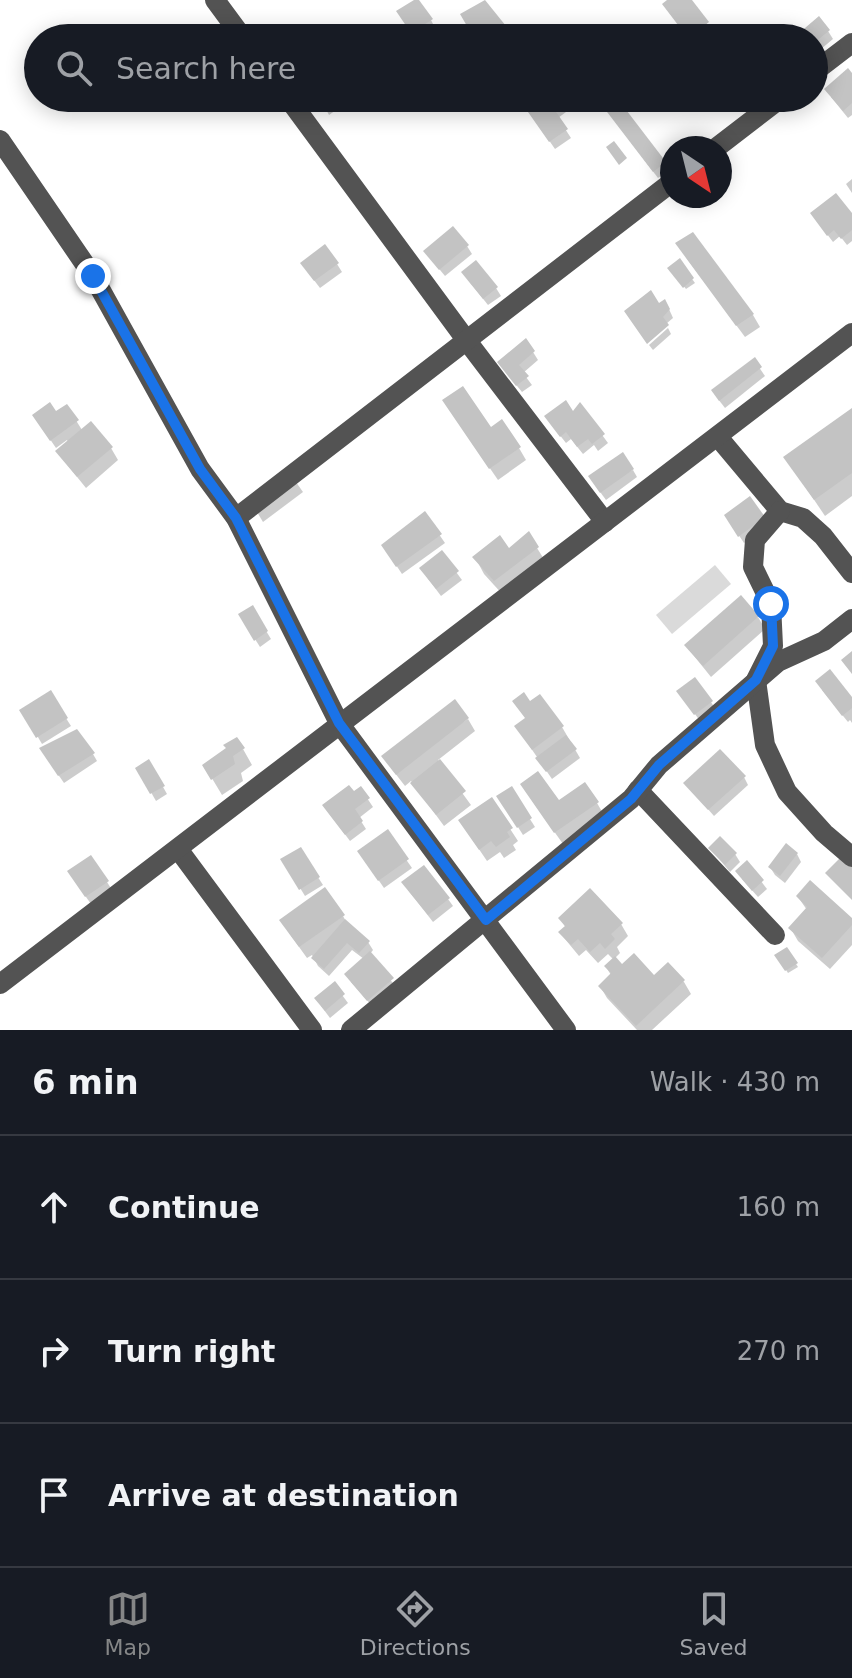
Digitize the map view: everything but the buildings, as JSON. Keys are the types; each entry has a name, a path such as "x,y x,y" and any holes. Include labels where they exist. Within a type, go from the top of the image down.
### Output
{"street":[{"path":"215,0 233,24"},
{"path":"828,61 852,43"},
{"path":"298,112 605,522"},
{"path":"732,136 763,112"},
{"path":"0,140 93,276 200,469 236,518 339,723 566,1030"},
{"path":"236,518 660,191"},
{"path":"0,984 852,333"},
{"path":"723,443 780,511 803,518 823,536 852,573"},
{"path":"780,511 755,540 753,567 771,604 773,646 756,680 765,745 787,792 824,833 852,857"},
{"path":"351,1030 631,799 659,765 756,680 778,662 824,641 852,619"},
{"path":"638,790 775,935"},
{"path":"178,849 312,1030"}],"shaded area":[{"path":"715,565 731,584 672,634 656,615"}],"route":[{"path":"93,276 200,469 236,518 339,723 486,920 631,799 659,765 756,680 773,646 771,604"}]}
